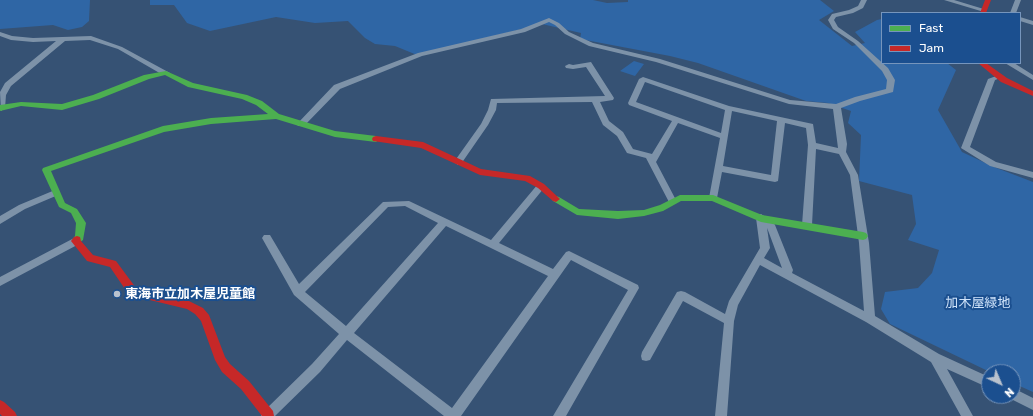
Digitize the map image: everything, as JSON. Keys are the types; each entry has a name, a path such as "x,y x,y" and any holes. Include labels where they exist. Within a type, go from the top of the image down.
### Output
{"street":[{"path":"301,124 337,87 420,54 523,31 549,20 557,24 567,33 591,45 658,60 789,102 837,107 858,98 875,95 890,90 891,80 885,70 856,42 835,28 831,20 834,15 851,12 861,7 864,0"},
{"path":"947,0 983,11 988,0"},
{"path":"1013,12 1018,0"},
{"path":"1021,19 1033,23"},
{"path":"0,34 11,38 62,40 91,38 120,48 191,85 244,97 259,103 276,116 335,134 423,145 480,172 527,178 541,186 563,205 577,212 618,215 644,213 663,208 680,198 713,198 760,218 770,225 788,270"},
{"path":"62,40 8,85 2,95 1,108 21,104 62,107 96,97 147,77 166,73"},
{"path":"458,162 484,125 492,110 494,101 595,100 610,98 588,64 574,68 569,66"},
{"path":"983,64 999,77 1033,94"},
{"path":"1011,64 1033,78"},
{"path":"999,77 992,79 966,148 993,164 1033,175"},
{"path":"724,137 632,103 643,79 729,108 810,126 812,145 807,225"},
{"path":"595,100 606,123 620,134 630,151 649,156 673,202"},
{"path":"837,107 843,144 842,152 854,175 863,236 870,318"},
{"path":"713,198 729,108"},
{"path":"0,282 76,241 80,237 81,223 74,211 62,205 55,193 46,170 163,129 211,121 276,116"},
{"path":"718,168 775,179 780,119"},
{"path":"652,162 676,120"},
{"path":"812,145 842,152"},
{"path":"493,244 541,186"},
{"path":"0,220 22,207 55,193"},
{"path":"298,292 386,204 406,203 556,274"},
{"path":"760,218 863,236"},
{"path":"720,416 729,321 734,304 765,248 760,218"},
{"path":"76,241 90,258 103,260 113,264 133,292 190,305 199,311 205,318 216,351 222,362 245,384 268,415 316,368 445,221"},
{"path":"267,238 298,292 346,333 453,416 569,255 634,288 559,416"},
{"path":"759,260 870,318 935,358 981,379"},
{"path":"646,356 681,295 729,321"},
{"path":"935,358 967,416"},
{"path":"1021,398 1033,404"},
{"path":"0,406 11,416"}],"green space":[{"path":"0,0 90,0 89,21 82,27 68,30 53,25 0,29"},
{"name":"加木屋緑地","path":"150,0 593,0 607,3 628,2 628,0 820,0 834,11 819,20 852,46 865,43 855,32 881,19 881,64 948,64 956,70 938,110 962,152 994,167 1033,182 1033,392 1021,387 1021,364 981,364 981,368 890,324 881,309 885,292 918,288 932,273 939,250 908,240 916,224 912,195 859,181 861,135 848,123 851,111 828,103 806,101 698,63 670,56 580,39 581,33 542,24 417,55 395,46 375,44 365,38 348,21 315,23 276,17 210,31 187,23 174,5 150,5"},
{"path":"634,61 644,64 635,76 620,71"}],"traffic: fast":[{"path":"0,108 21,104 62,107 96,97 147,77 166,73 191,85 244,97 259,103 276,116 335,134 376,139"},
{"path":"77,240 80,237 81,223 74,211 62,205 46,170 163,129 211,121 276,116"},
{"path":"556,199 577,212 618,215 644,213 663,208 680,198 713,198 761,218 863,236"}],"traffic: jam":[{"path":"983,12 988,0"},
{"path":"983,64 1004,80 1033,94"},
{"path":"376,139 423,145 480,172 527,178 541,186 556,199"},
{"path":"77,240 76,241 90,258 113,264 133,292 189,305 199,311 205,318 221,360 226,368 245,385 269,415"},
{"path":"0,406 11,416"}],"place":[{"name":"東海市立加木屋児童館","path":"117,294"}]}
